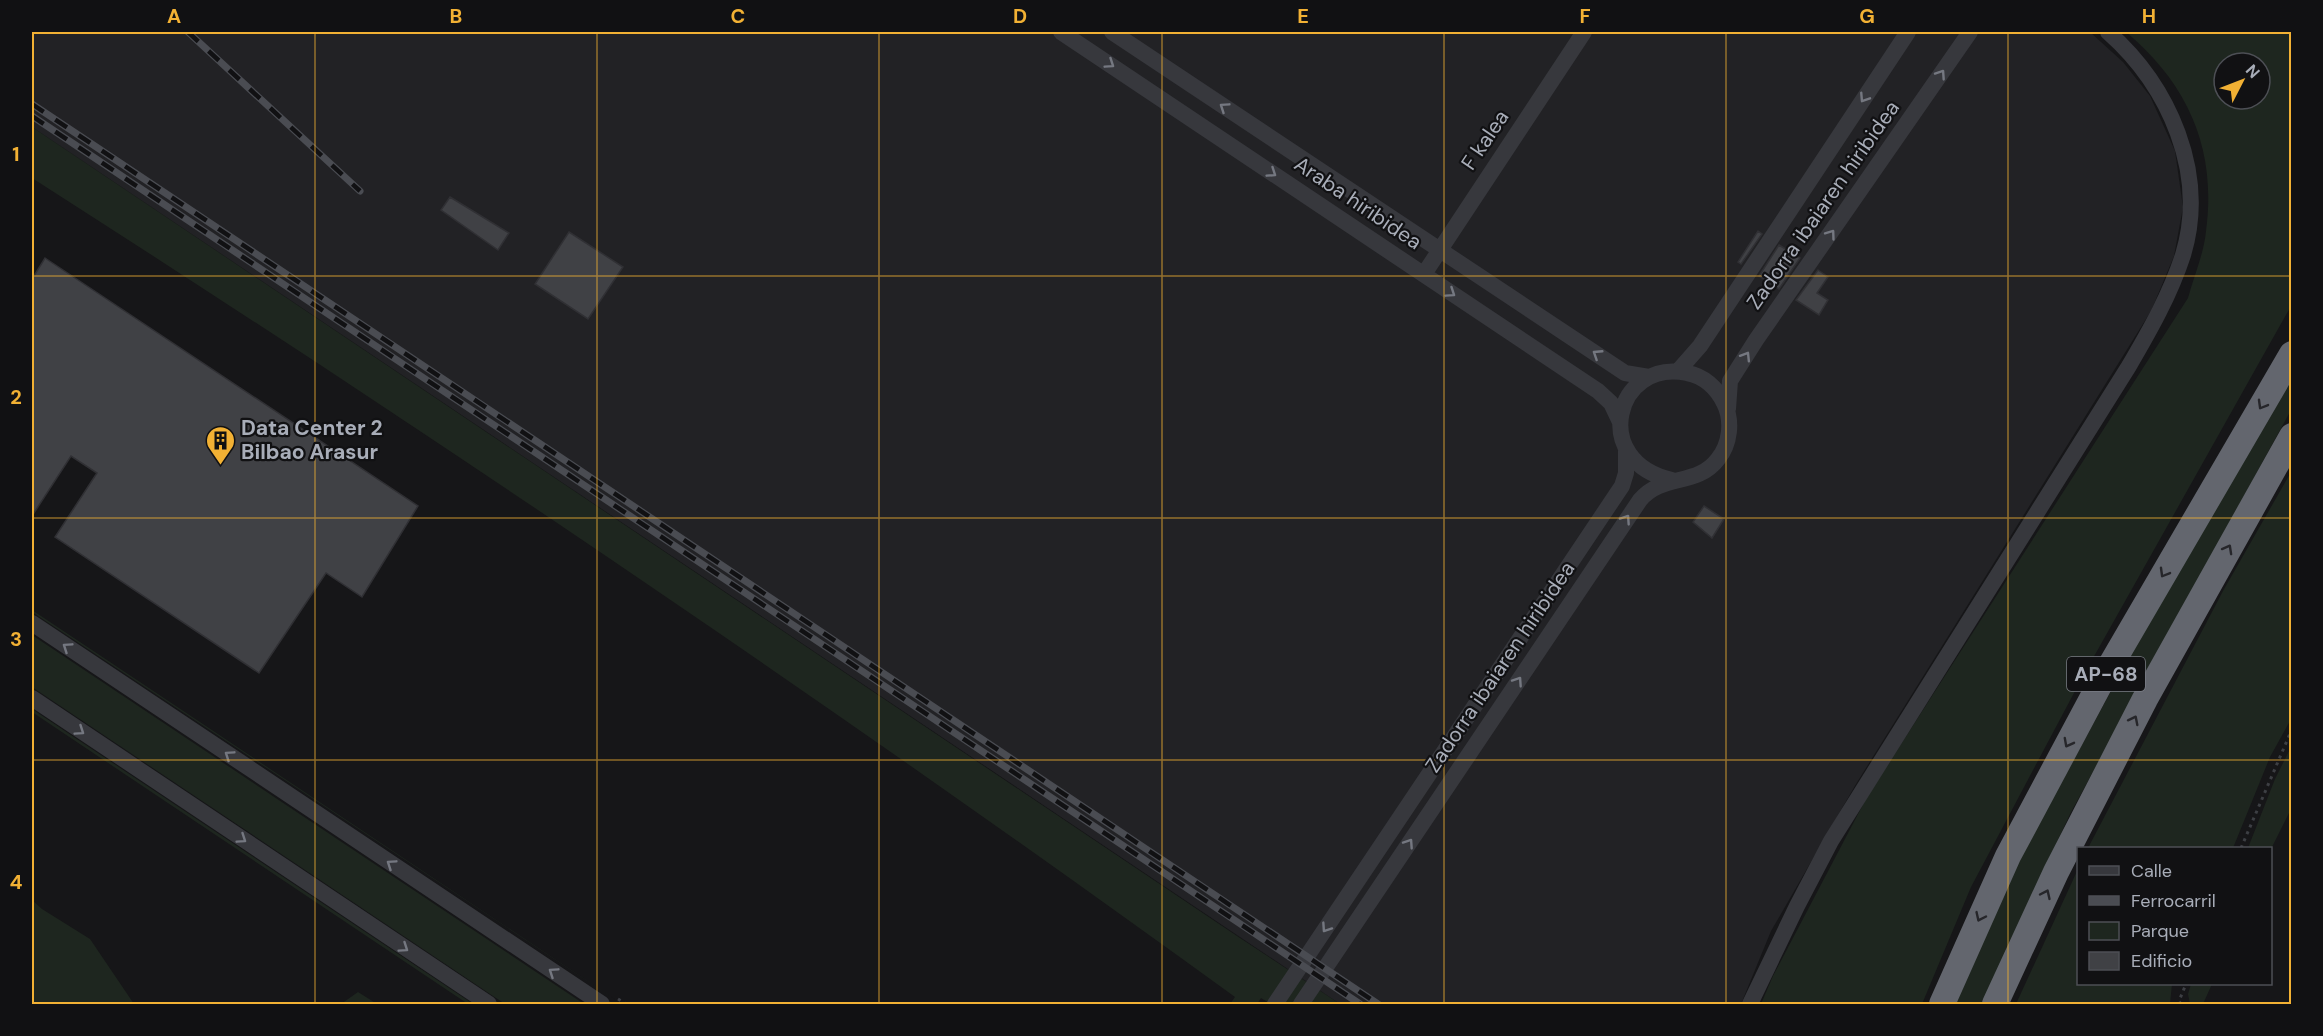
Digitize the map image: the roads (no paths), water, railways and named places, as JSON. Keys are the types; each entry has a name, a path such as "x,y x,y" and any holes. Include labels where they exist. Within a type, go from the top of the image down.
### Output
{"highway":[{"name":"AP-68","path":"1942,1005 2008,856 2102,680 2292,354"},
{"name":"AP-68","path":"1995,1005 2056,872 2145,699 2292,436"}],"street":[{"name":"Araba hiribidea","path":"1061,32 1598,391 1611,403 1620,422"},
{"name":"Araba hiribidea","path":"1112,32 1625,373 1649,376"},
{"name":"F kalea","path":"1424,274 1584,32"},
{"name":"Zadorra ibaiaren hiribidea","path":"1677,370 1700,346 1908,32"},
{"name":"Zadorra ibaiaren hiribidea","path":"1728,410 1730,381 1756,340 1970,32"},
{"path":"1750,1005 1797,906 1832,841 2129,366 2170,290 2184,253 2189,220 2189,182 2185,149 2171,113 2152,81 2108,32"},
{"path":"1677,370 1694,374 1709,382 1720,395 1728,410 1730,428 1726,445 1718,460 1705,471 1689,478 1672,480 1654,476 1638,466 1626,451 1620,422 1624,404 1629,396 1649,376 1677,370"},
{"name":"Zadorra ibaiaren hiribidea","path":"1275,1005 1622,486 1626,473 1626,451"},
{"name":"Zadorra ibaiaren hiribidea","path":"1301,1005 1640,500 1658,484 1672,480"},
{"path":"32,623 602,1005"},
{"path":"32,698 489,1005"}],"railway":[{"path":"188,32 360,191"},
{"path":"32,104 1378,1004"},
{"path":"32,116 1360,1004"}],"place":[{"name":"Data Center 2 Bilbao Arasur","path":"220,466"}]}
